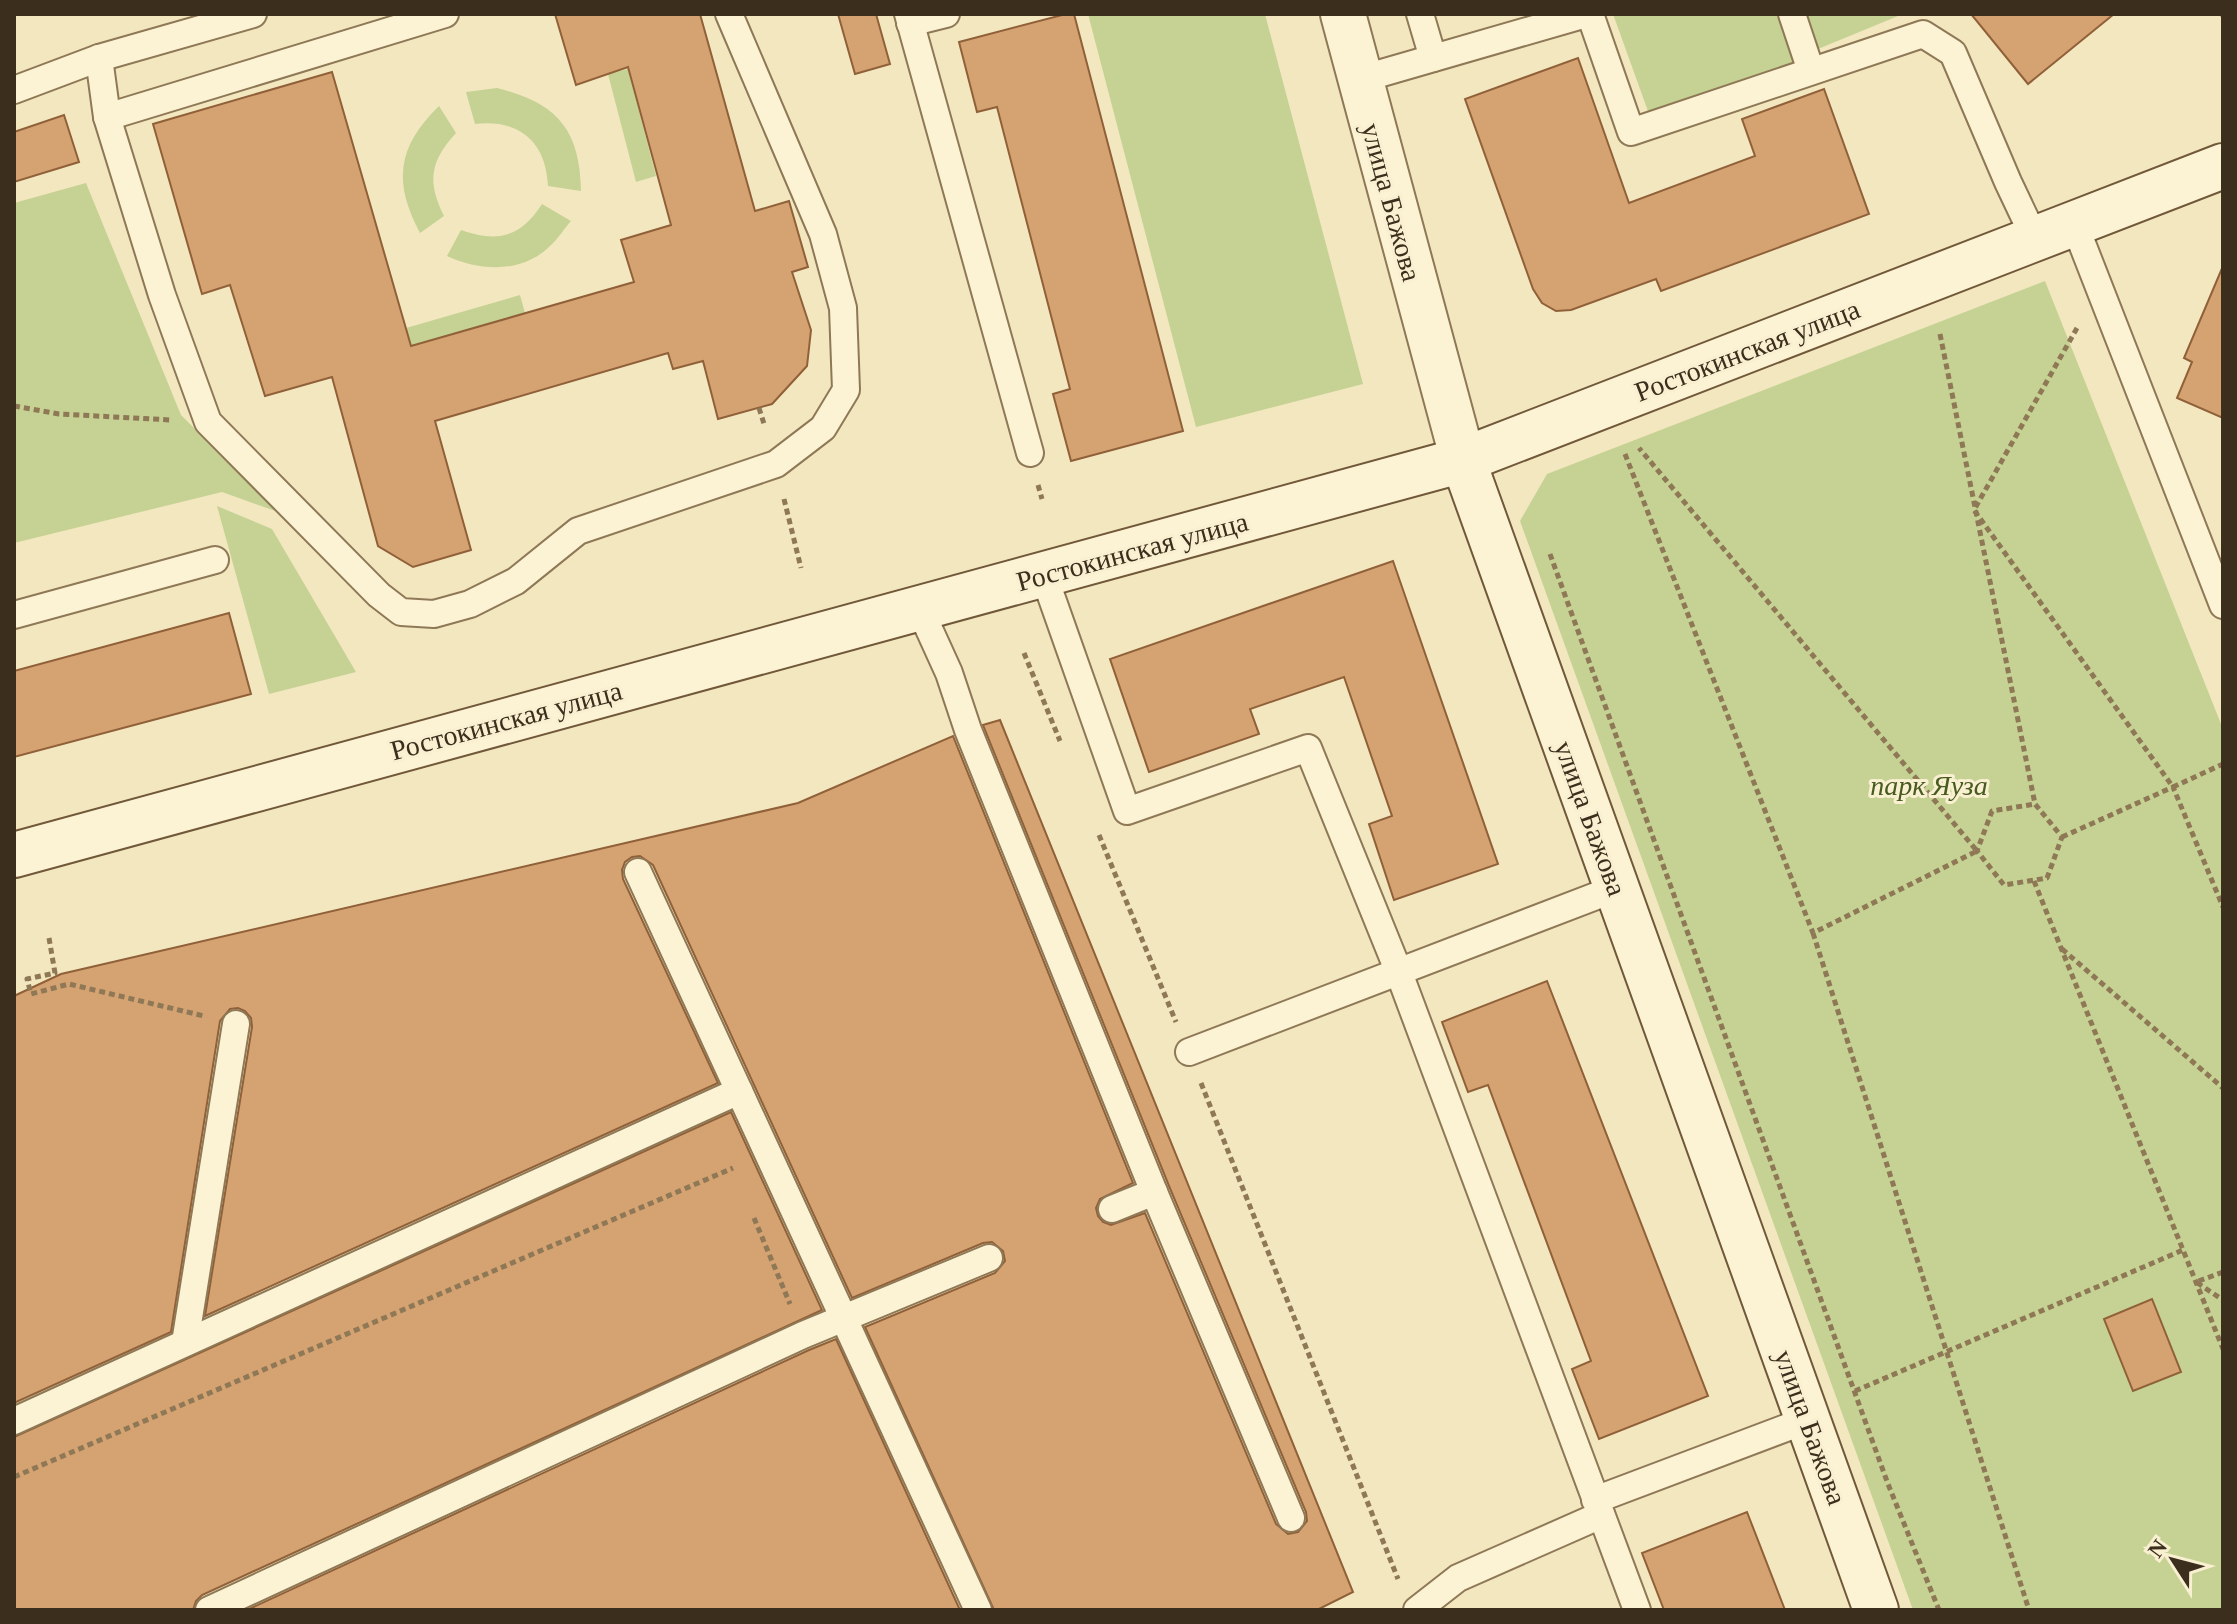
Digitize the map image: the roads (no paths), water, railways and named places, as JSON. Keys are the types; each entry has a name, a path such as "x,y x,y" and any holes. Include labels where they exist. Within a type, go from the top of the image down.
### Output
{"street":[{"name":"улица Бажова","path":"1343,14 1463,460 1876,1610"},
{"name":"Ростокинская улица","path":"14,855 1463,460 2223,166"}],"lane":[{"path":"14,90 99,58 253,14"},
{"path":"107,117 445,14"},
{"path":"99,58 107,117 162,295 208,422 379,595 401,612 434,614 470,604 516,581 578,531 776,464 823,428 846,390 843,308 823,234 729,14"},
{"path":"946,14 909,19 1030,453"},
{"path":"1420,14 1433,58"},
{"path":"1361,79 1588,14 1631,132 1923,34 1953,53 2008,182 2055,231 2099,289 2223,605"},
{"path":"1792,14 1811,71"},
{"path":"14,615 215,560"},
{"path":"1043,573 1127,811 1308,748 1398,970 1637,1610"},
{"path":"919,607 949,673 968,730 1154,1192 1291,1518"},
{"path":"638,872 978,1610"},
{"path":"1189,1052 1617,888"},
{"path":"185,1343 236,1024"},
{"path":"14,1421 739,1091"},
{"path":"1112,1209 1154,1192"},
{"path":"209,1610 803,1335 989,1258"},
{"path":"1417,1610 1458,1578 1598,1508 1807,1420"}],"park label":[{"name":"парк Яуза","path":"1929,785"}]}
